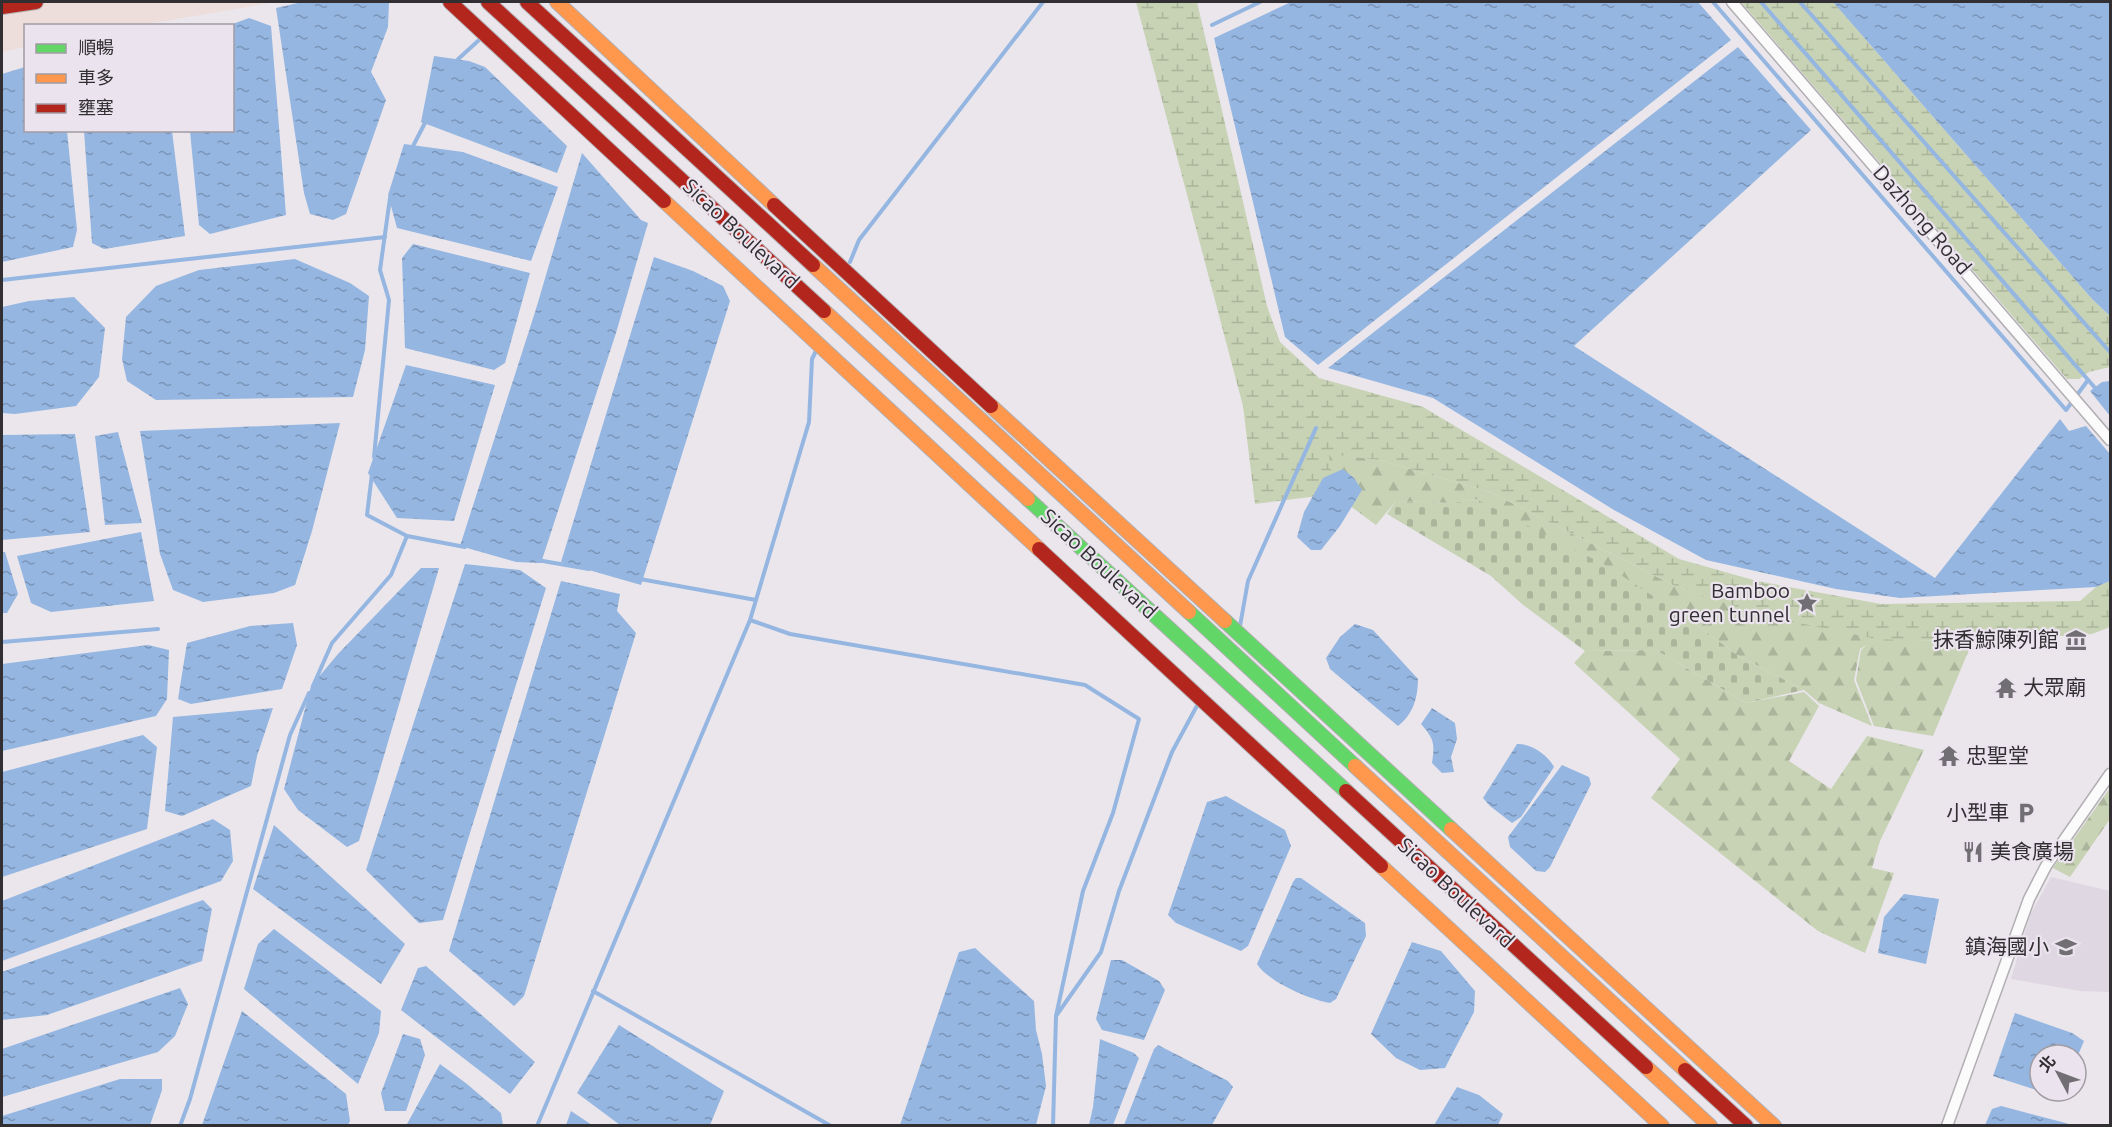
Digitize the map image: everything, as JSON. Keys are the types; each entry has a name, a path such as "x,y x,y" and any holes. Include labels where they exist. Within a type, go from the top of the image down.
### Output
{"street":[{"path":"2,7 36,2"},
{"name":"Sicao Boulevard","path":"450,2 1662,1125"},
{"name":"Sicao Boulevard","path":"488,2 1710,1125"},
{"name":"Sicao Boulevard","path":"527,2 1746,1125"},
{"name":"Sicao Boulevard","path":"558,2 836,263 1774,1125"},
{"name":"Dazhong Road","path":"1732,2 2110,440"},
{"path":"1947,1125 2029,899 2046,866 2110,774"}],"shaded area":[{"path":"2,2 276,2 148,24 24,24 24,47 2,52"},
{"name":"鎮海國小","path":"2051,877 2110,891 2110,992 2080,991 2011,979 2030,915"}],"green space":[{"path":"1136,2 1197,2 1267,306 1280,342 1319,378 1423,407 1679,559 1757,581 1881,604 2080,601 2096,587 2110,581 2110,627 2092,634 1917,641 1877,639 1764,616 1673,585 1490,492 1379,460 1329,454 1334,494 1255,504 1243,406"},
{"path":"1741,2 1833,2 2092,299 2110,316 2110,367 2089,372 2079,379 2067,379"},
{"path":"1328,453 1379,460 1490,492 1673,585 1715,599 1917,641 1973,640 1933,736 1874,726 1856,680 1861,650 1867,645 1860,649 1854,680 1872,726 1819,703 1804,690 1737,655 1694,623 1476,499 1451,503 1396,501 1376,525 1334,494"},
{"path":"1476,499 1607,566 1694,623 1737,655 1804,690 1746,703 1656,650 1585,651 1522,604 1491,576 1387,514 1396,501 1451,503"},
{"path":"1656,650 1746,703 1804,692 1819,706 1789,761 1831,789 1867,736 1924,750 1880,841 1872,868 1894,873 1865,953 1818,931 1651,798 1680,759 1574,663 1585,651"},
{"path":"2110,788 2110,819 2070,877 2053,868"}],"water":[{"path":"302,2 389,2 388,27 371,72 386,100 346,214 333,220 310,214 304,193 276,8"},
{"path":"1291,2 1698,2 1731,40 1318,365 1285,337 1214,38"},
{"path":"1833,2 2110,2 2110,316 2092,299"},
{"path":"249,18 271,26 286,215 210,234 199,225 190,132 234,132 233,24"},
{"path":"1738,47 1811,130 1574,346 1935,578 2060,419 2069,431 2086,426 2110,454 2110,581 2096,587 1900,598 1836,589 1706,560 1614,510 1433,398 1328,368"},
{"path":"434,56 469,61 485,67 567,146 557,173 421,122"},
{"path":"24,67 24,132 67,132 77,230 73,247 2,262 2,74"},
{"path":"84,132 172,132 185,236 104,249 92,243"},
{"path":"404,144 463,152 558,187 531,261 397,228 388,195"},
{"path":"582,153 641,220 648,223 616,333 541,563 516,562 460,546 536,309"},
{"path":"413,244 530,273 505,363 494,370 405,348 402,258"},
{"path":"654,257 693,271 723,286 730,301 641,585 561,562"},
{"path":"295,259 350,283 369,296 365,350 353,397 156,400 127,381 122,359 126,317 156,286 199,270"},
{"path":"74,297 105,328 99,377 76,406 15,414 2,413 2,307 29,301"},
{"path":"406,365 495,385 454,521 397,518 368,473"},
{"path":"2110,381 2110,416 2090,391 2102,382"},
{"path":"340,423 312,531 295,585 274,593 203,602 173,590 160,554 140,431"},
{"path":"118,432 142,523 105,525 95,436"},
{"path":"75,434 90,532 2,540 2,435"},
{"path":"1343,469 1354,478 1362,490 1340,526 1321,550 1311,550 1297,537 1304,512 1323,478"},
{"path":"141,532 154,601 51,612 31,603 17,556"},
{"path":"2,552 5,552 18,594 7,613 2,613"},
{"path":"465,564 520,570 546,588 443,920 419,923 366,870"},
{"path":"421,568 439,568 359,841 347,847 298,810 284,789 311,686 338,654"},
{"path":"561,581 620,594 617,611 636,633 524,996 514,1006 449,951"},
{"path":"293,623 297,645 282,689 191,704 178,699 187,643 250,626"},
{"path":"1355,624 1373,630 1418,679 1414,705 1398,726 1330,669 1326,658 1340,637"},
{"path":"148,645 169,650 167,699 156,716 2,751 2,664"},
{"path":"273,708 257,756 251,786 182,816 165,811 173,717"},
{"path":"1432,708 1455,723 1457,739 1451,757 1454,772 1442,773 1432,763 1432,742 1421,724"},
{"path":"143,735 157,747 147,829 2,877 2,772"},
{"path":"1517,744 1527,745 1538,751 1548,758 1554,767 1521,817 1512,823 1483,798"},
{"path":"1562,765 1589,777 1591,784 1550,867 1545,872 1536,871 1510,847 1508,837"},
{"path":"1226,796 1285,830 1291,846 1248,946 1241,951 1176,923 1168,915 1207,802"},
{"path":"213,819 230,830 233,861 221,881 2,961 2,901"},
{"path":"274,825 405,944 381,984 253,889"},
{"path":"1296,878 1301,878 1365,923 1366,936 1336,999 1330,1003 1290,989 1270,977 1257,964"},
{"path":"1904,894 1939,899 1926,964 1878,953 1884,917"},
{"path":"203,900 212,909 202,961 47,1015 2,1020 2,972"},
{"path":"274,929 381,1011 379,1033 358,1084 244,989 258,944"},
{"path":"1412,942 1441,951 1475,991 1474,1012 1445,1068 1420,1070 1396,1058 1371,1034"},
{"path":"975,948 1034,1001 1036,1030 1046,1086 1036,1125 900,1125 959,952"},
{"path":"1111,960 1122,960 1159,981 1165,990 1144,1040 1102,1030 1096,1019"},
{"path":"426,966 535,1062 510,1094 401,1010 418,968"},
{"path":"180,988 188,1004 175,1036 158,1052 2,1097 2,1049"},
{"path":"242,1011 346,1094 350,1121 348,1125 202,1125"},
{"path":"2015,1013 2072,1033 2084,1041 2083,1043 2028,1043 2028,1087 1993,1076"},
{"path":"619,1025 724,1091 710,1125 620,1125 577,1093"},
{"path":"403,1034 420,1039 425,1055 406,1111 385,1111 381,1093"},
{"path":"1100,1039 1134,1053 1139,1058 1113,1125 1089,1125"},
{"path":"1158,1045 1228,1081 1233,1087 1212,1125 1124,1125 1154,1049"},
{"path":"440,1064 501,1113 503,1125 407,1124"},
{"path":"120,1079 162,1079 162,1090 150,1125 2,1125 2,1116"},
{"path":"1457,1087 1479,1095 1503,1114 1498,1125 1434,1125"},
{"path":"2001,1106 2072,1125 1985,1125 1992,1109"},
{"path":"571,1111 592,1125 566,1125"}],"waterway":[{"path":"850,262 859,240 1043,2"},
{"path":"1212,25 1260,2"},
{"path":"1713,2 2066,410 2088,380"},
{"path":"1761,2 2096,389"},
{"path":"1800,2 2110,352"},
{"path":"455,62 479,40"},
{"path":"411,150 427,119"},
{"path":"374,457 389,300 380,270 390,198"},
{"path":"2,280 385,237"},
{"path":"756,600 809,422 812,359 816,351"},
{"path":"1240,626 1248,581 1316,428"},
{"path":"372,474 367,515 407,536 465,547"},
{"path":"313,686 332,643 391,575 407,536"},
{"path":"537,560 589,569"},
{"path":"640,579 756,600 750,620 790,634 1085,685 1139,719 1113,813 1083,891 1056,1016"},
{"path":"537,1126 750,620"},
{"path":"2,642 158,629"},
{"path":"180,1126 190,1099 290,735 309,693"},
{"path":"1053,1126 1056,1016 1101,952 1119,891 1172,752 1199,702"},
{"path":"593,991 831,1126"}],"traffic: fast":[{"path":"1028,499 1346,791"},
{"path":"1189,612 1355,766"},
{"path":"1225,621 1451,829"}],"traffic: slow":[{"path":"557,2 774,205"},
{"path":"664,201 1039,549"},
{"path":"813,265 1189,612"},
{"path":"824,311 1028,499"},
{"path":"991,406 1225,621"},
{"path":"1355,766 1685,1070"},
{"path":"1451,829 1774,1126"},
{"path":"1381,866 1662,1126"},
{"path":"1646,1067 1710,1126"}],"traffic: jam":[{"path":"2,7 36,2"},
{"path":"450,2 664,201"},
{"path":"488,2 824,311"},
{"path":"527,2 813,265"},
{"path":"774,205 991,406"},
{"path":"1039,549 1381,866"},
{"path":"1346,791 1646,1067"},
{"path":"1685,1070 1746,1126"}],"place":[{"name":"Bamboo green tunnel","path":"1807,603"},
{"name":"抹香鯨陳列館","path":"2076,640"},
{"name":"大眾廟","path":"2006,688"},
{"name":"忠聖堂","path":"1949,756"},
{"name":"小型車","path":"2026,813"},
{"name":"美食廣場","path":"1973,852"},
{"name":"鎮海國小","path":"2066,947"}]}
